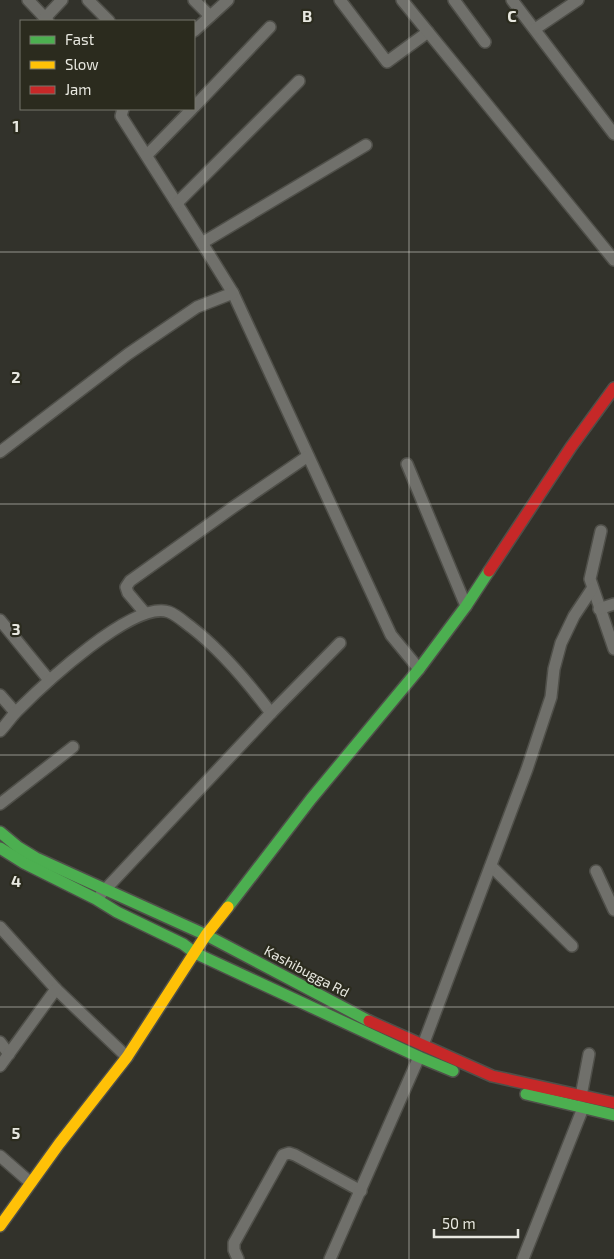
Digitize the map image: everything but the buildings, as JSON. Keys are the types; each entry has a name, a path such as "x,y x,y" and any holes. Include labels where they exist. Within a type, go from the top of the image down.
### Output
{"main road":[{"path":"0,1226 59,1144 127,1057 206,935 311,799 419,669 466,606 571,447 614,388"},
{"name":"Kashibugga Rd","path":"0,832 18,847 36,858 206,935 379,1026 492,1076 614,1103"},
{"name":"Kashibugga Rd","path":"0,848 24,863 96,899 117,912 183,944 195,954 419,1057 474,1079 614,1115"}],"street":[{"path":"28,0 47,20 62,0"},
{"path":"88,0 108,20"},
{"path":"194,0 210,16"},
{"path":"195,30 228,0"},
{"path":"340,0 387,62 428,32"},
{"path":"402,0 614,260"},
{"path":"454,0 485,42"},
{"path":"512,0 614,134"},
{"path":"535,30 578,0"},
{"path":"195,106 270,27"},
{"path":"177,203 298,81"},
{"path":"123,110 121,116 124,123 147,155 233,294 391,635 419,669"},
{"path":"147,155 191,110"},
{"path":"202,243 366,145"},
{"path":"0,452 128,354 197,308 233,294"},
{"path":"145,613 128,594 126,587 130,581 192,535 308,456"},
{"path":"407,464 466,606"},
{"path":"601,531 590,579 614,649"},
{"path":"423,1045 527,769 551,697 554,669 561,643 574,616 592,589"},
{"path":"599,609 614,604"},
{"path":"0,732 15,712 49,680 102,637 145,613 158,610 168,612 195,630 231,664 271,713"},
{"path":"0,620 49,680"},
{"path":"96,899 271,713 340,643"},
{"path":"0,695 15,712"},
{"path":"0,804 73,747"},
{"path":"490,866 572,946"},
{"path":"596,871 614,910"},
{"path":"0,927 56,989 127,1057"},
{"path":"0,1066 56,989"},
{"path":"0,1042 9,1054"},
{"path":"581,1096 589,1054"},
{"path":"330,1259 419,1057"},
{"path":"524,1259 583,1108"},
{"path":"238,1259 234,1250 234,1243 283,1155 289,1153 295,1155 361,1191"},
{"path":"0,1156 31,1183"}],"traffic: fast":[{"path":"228,907 311,799 419,669 466,606 489,571"},
{"path":"0,832 18,847 36,858 206,935 369,1021"},
{"path":"0,848 24,863 96,899 117,912 183,944 195,953 453,1071"},
{"path":"526,1094 614,1115"}],"traffic: slow":[{"path":"0,1226 59,1144 127,1057 206,935 228,907"}],"traffic: jam":[{"path":"489,571 571,447 614,388"},
{"path":"369,1021 492,1076 614,1103"}]}
